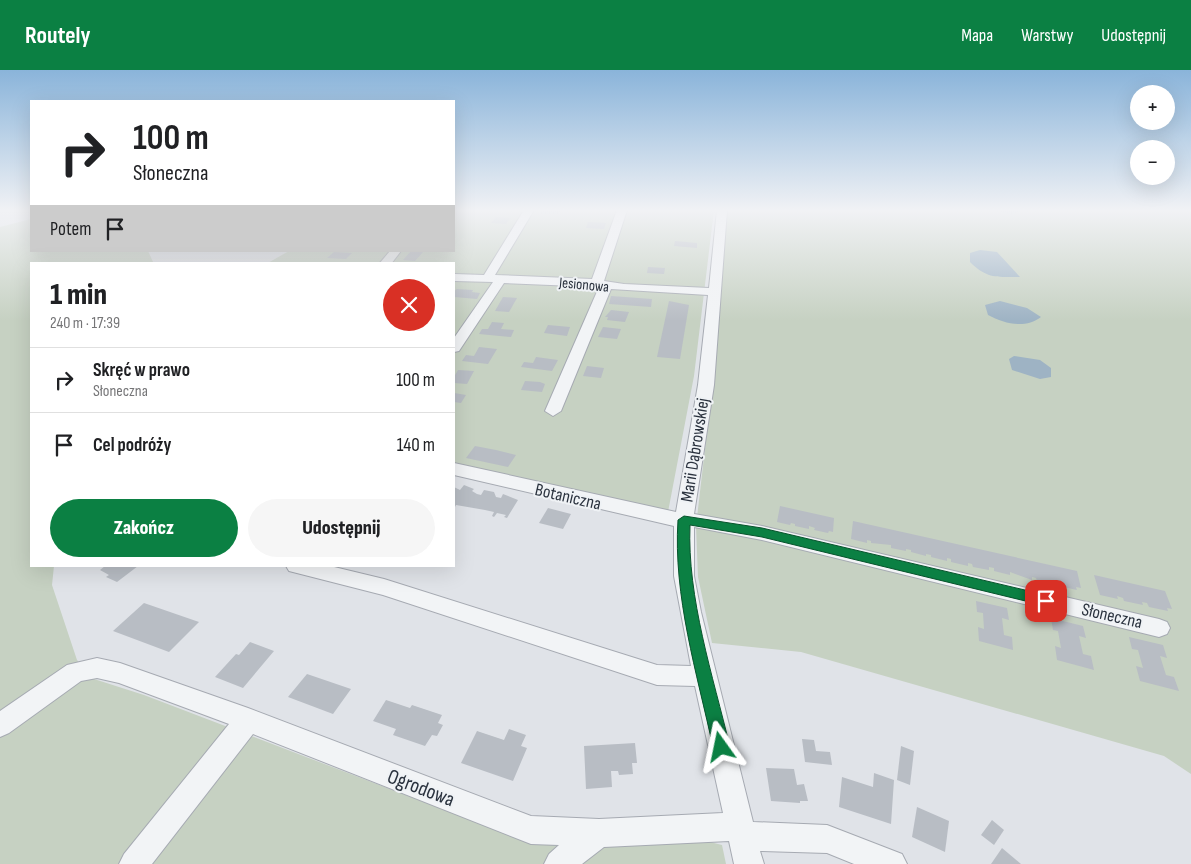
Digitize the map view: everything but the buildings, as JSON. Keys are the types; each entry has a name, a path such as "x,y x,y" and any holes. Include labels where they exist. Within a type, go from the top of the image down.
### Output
{"street":[{"path":"455,346 510,247"},
{"path":"553,411 601,285 612,247"},
{"name":"Marii Dąbrowskiej","path":"718,247 706,385 684,520 684,576 749,864"},
{"path":"387,262 395,252"},
{"name":"Jesionowa","path":"455,277 714,292"},
{"name":"Botaniczna","path":"455,469 663,518 684,520"},
{"name":"Słoneczna","path":"684,520 762,533 1159,628"},
{"path":"300,567 384,588 657,674 676,676 705,675"},
{"name":"Ogrodowa","path":"0,725 75,672 97,668 120,673 248,720 531,830 599,833 741,831 827,839 892,864"},
{"path":"134,864 248,720"},
{"path":"559,864 599,833"}],"green space":[{"path":"0,247 30,247 30,252 148,252 153,262 30,262 30,567 54,567 52,585 77,660 94,679 144,695 505,833 566,848 706,841 722,845 726,864 0,864"},
{"path":"455,247 710,247 694,376 668,512 455,464 455,262 270,262 287,252 455,252"},
{"path":"724,247 1191,247 1191,774 1164,756 801,652 712,643 698,577 696,526 713,380"}],"water":[{"path":"980,250 997,252 1020,277 993,276 976,268 970,262 970,253"},
{"path":"1000,301 1027,308 1041,317 1028,323 1015,324 1001,321 988,315 985,305"},
{"path":"1014,356 1040,360 1051,368 1051,377 1040,379 1012,370 1009,359"}],"route":[{"path":"721,747 690,612 684,576 682,546 684,520 708,522 762,533 1046,601"}]}
